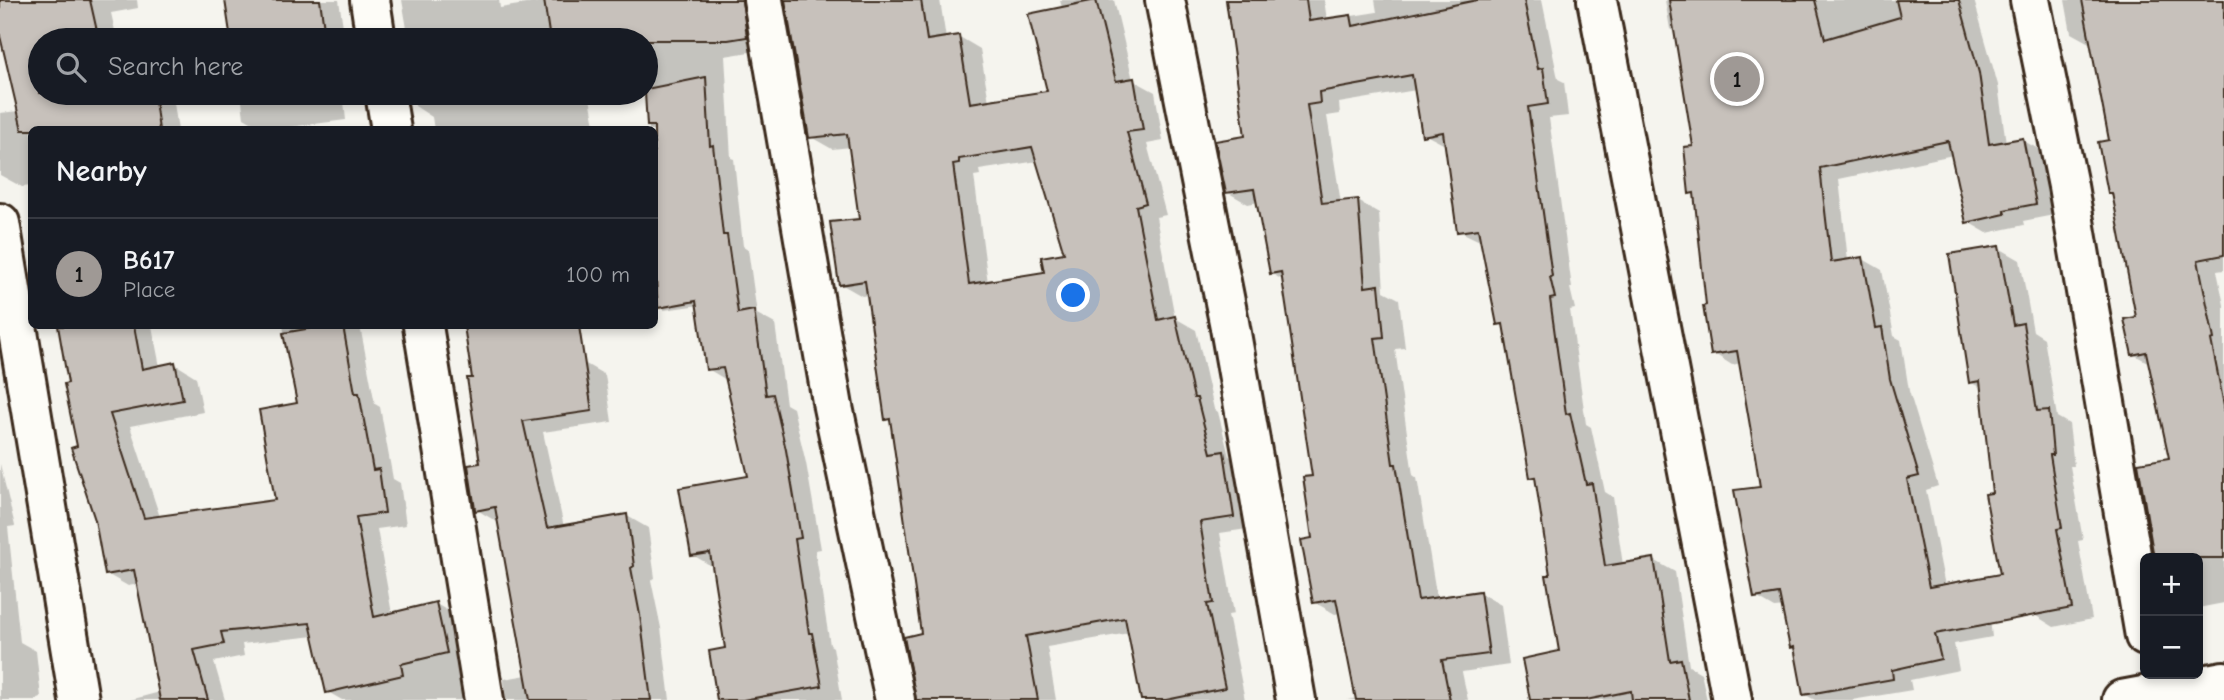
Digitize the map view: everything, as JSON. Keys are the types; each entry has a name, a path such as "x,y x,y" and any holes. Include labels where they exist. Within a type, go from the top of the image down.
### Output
{"street":[{"path":"370,0 374,28"},
{"path":"763,0 833,407 895,700"},
{"path":"1165,0 1229,322 1296,700"},
{"path":"1597,0 1732,700"},
{"path":"2030,0 2068,186 2142,616"},
{"path":"387,105 390,126"},
{"path":"0,223 79,700"},
{"path":"423,329 484,700"},
{"path":"2143,689 2224,681"}],"building":[{"path":"0,0 90,0 96,28 28,28 28,105 156,105 158,126 28,126 28,130 22,130 0,36"},
{"path":"225,0 320,0 324,28 229,28"},
{"path":"544,0 742,0 747,37 728,40 658,40 658,28 548,28"},
{"path":"785,0 921,0 927,40 959,35 970,103 1047,91 1028,14 1096,0 1116,81 1134,78 1143,130 1127,132 1146,203 1136,206 1158,320 1175,316 1194,398 1197,398 1211,453 1224,451 1234,517 1200,522 1213,603 1207,604 1225,688 1166,700 1141,700 1125,618 1026,636 1038,700 916,700 904,637 921,633 890,419 885,420 865,281 839,285 830,222 859,219 847,134 809,138","holes":["1032,147 1064,253 1041,257 1044,272 969,284 953,164 959,163 959,159"]},
{"path":"1226,0 1306,0 1309,21 1351,15 1353,26 1477,0 1524,0 1538,69 1543,68 1548,104 1528,107 1555,298 1550,299 1566,414 1570,413 1586,484 1592,483 1605,566 1654,558 1670,661 1681,659 1689,700 1632,700 1631,691 1586,700 1530,700 1522,659 1559,651 1546,575 1550,575 1535,477 1530,478 1503,324 1497,325 1478,229 1457,232 1443,132 1422,136 1412,75 1319,92 1320,103 1307,105 1322,203 1358,199 1365,287 1379,285 1384,337 1375,338 1393,464 1396,464 1418,600 1480,591 1489,654 1442,660 1450,700 1356,700 1336,599 1313,603 1301,540 1312,538 1303,477 1312,476 1281,272 1270,274 1254,189 1226,193 1215,141 1245,136"},
{"path":"1669,0 1815,0 1825,39 1900,17 1896,0 1959,0 1979,73 1989,144 2023,138 2036,204 2004,210 2005,214 1966,223 1948,141 1820,168 1831,262 1863,257 1876,328 1882,327 1890,379 1919,476 1907,479 1929,587 2000,574 1985,494 1992,493 1980,381 1969,383 1949,254 1999,246 2013,325 2023,323 2037,411 2049,410 2053,455 2050,455 2062,528 2057,529 2072,608 1935,634 1941,659 1892,670 1893,679 1803,695 1794,647 1790,648 1779,594 1754,598 1734,490 1760,487 1737,351 1711,355 1703,306 1706,305 1694,193 1689,194 1684,147 1693,146"},
{"path":"2082,0 2224,0 2224,255 2198,260 2224,405 2224,558 2203,558 2203,553 2153,553 2138,463 2169,458 2146,352 2132,355 2124,319 2136,317 2112,193 2108,193 2098,142 2109,140"},
{"path":"706,77 710,146 713,145 723,235 727,235 738,313 754,310 766,395 773,394 786,450 801,538 795,539 809,633 812,633 822,686 743,700 717,700 709,651 725,648 710,553 691,556 679,488 748,476 723,368 706,370 696,301 658,308 658,126 647,126 646,105 658,105 658,87"},
{"path":"59,329 135,329 142,369 175,362 183,400 110,414 144,518 275,500 259,410 297,403 283,333 306,329 344,329 373,470 379,469 385,513 356,517 374,617 436,602 447,653 401,664 403,675 326,693 310,623 221,632 224,644 194,650 208,700 160,700 134,570 105,575 95,520 71,448 77,446 64,384 68,383"},
{"path":"464,329 579,329 592,411 523,421 547,528 627,514 634,566 631,568 651,700 530,700 495,507 475,511 468,465 480,463 467,378 472,378"}],"place":[{"name":"B617","path":"1737,79"}]}
